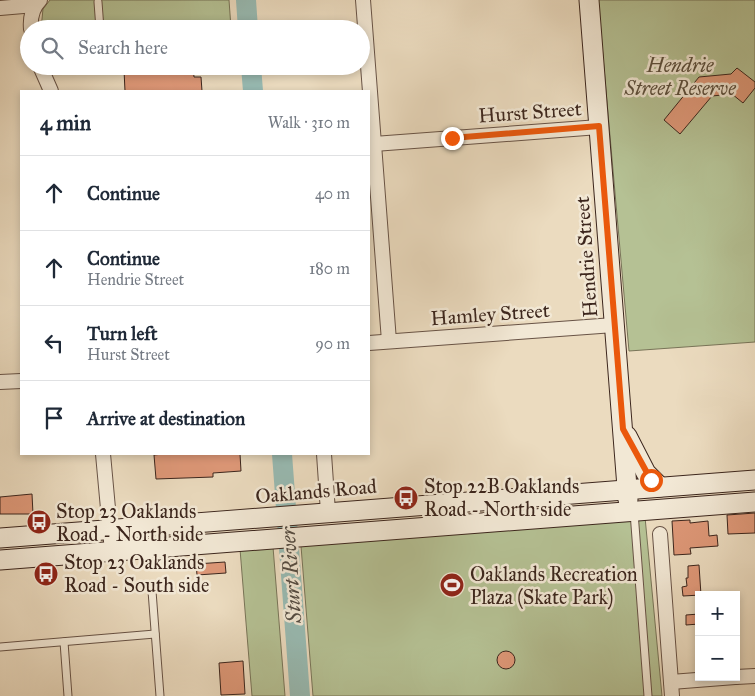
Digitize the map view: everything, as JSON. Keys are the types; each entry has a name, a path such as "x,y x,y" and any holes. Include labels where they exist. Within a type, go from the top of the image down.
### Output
{"main road":[{"name":"Hendrie Street","path":"589,0 614,325 628,489 632,511"},
{"path":"623,429 646,473 660,487"},
{"name":"Oaklands Road","path":"0,538 755,480"},
{"path":"0,560 755,502"},
{"path":"334,512 352,520 348,534"}],"street":[{"path":"363,0 365,20"},
{"path":"0,8 38,2"},
{"path":"30,20 38,2"},
{"path":"44,75 51,90"},
{"path":"369,75 370,90"},
{"path":"370,92 389,341"},
{"name":"Hurst Street","path":"374,144 599,126"},
{"name":"Hamley Street","path":"370,343 614,325"},
{"path":"0,382 20,380"},
{"path":"103,455 112,552"},
{"path":"324,455 334,512"},
{"path":"660,534 672,689 715,681"},
{"path":"740,677 755,676"}],"lane":[{"path":"98,2 99,20"},
{"path":"632,511 648,696"},
{"path":"152,591 160,696"},
{"path":"0,647 156,634"},
{"path":"64,642 68,696"}],"green space":[{"path":"50,0 229,0 230,20 42,20 43,9"},
{"name":"Hendrie Street Reserve","path":"598,0 755,0 755,342 629,351"},
{"path":"645,517 662,696 313,696 301,546"},
{"path":"273,547 285,696 252,696 240,549"}],"building":[{"path":"737,68 755,82 755,88 743,103 732,94 712,96 680,134 664,120 699,77 731,74"},
{"path":"124,75 194,75 194,77 201,77 202,90 125,90"},
{"path":"154,455 240,455 241,471 213,473 213,477 156,479"},
{"path":"32,494 33,514 0,514 0,497"},
{"path":"755,513 755,533 728,534 727,515"},
{"path":"690,520 690,523 708,521 709,536 717,535 718,546 690,548 691,554 674,555 672,521"},
{"path":"225,562 226,573 197,575 196,564"},
{"path":"699,565 701,591 695,591 695,595 683,596 682,587 687,586 688,566"},
{"path":"695,614 695,624 686,625 686,615"},
{"path":"502,651 510,651 515,656 513,667 502,669 497,664 497,656"},
{"path":"243,661 245,694 221,695 219,663"}],"waterway":[{"name":"Sturt River","path":"246,0 247,20"},
{"name":"Sturt River","path":"252,75 253,90"},
{"name":"Sturt River","path":"282,455 300,696"}],"place":[{"name":"Stop 22B Oaklands Road - North side","path":"406,498"},
{"name":"Stop 23 Oaklands Road - North side","path":"39,522"},
{"name":"Stop 23 Oaklands Road - South side","path":"46,574"},
{"name":"Oaklands Recreation Plaza (Skate Park)","path":"452,585"}],"route":[{"path":"452,138 599,126 623,429 651,480"}]}
